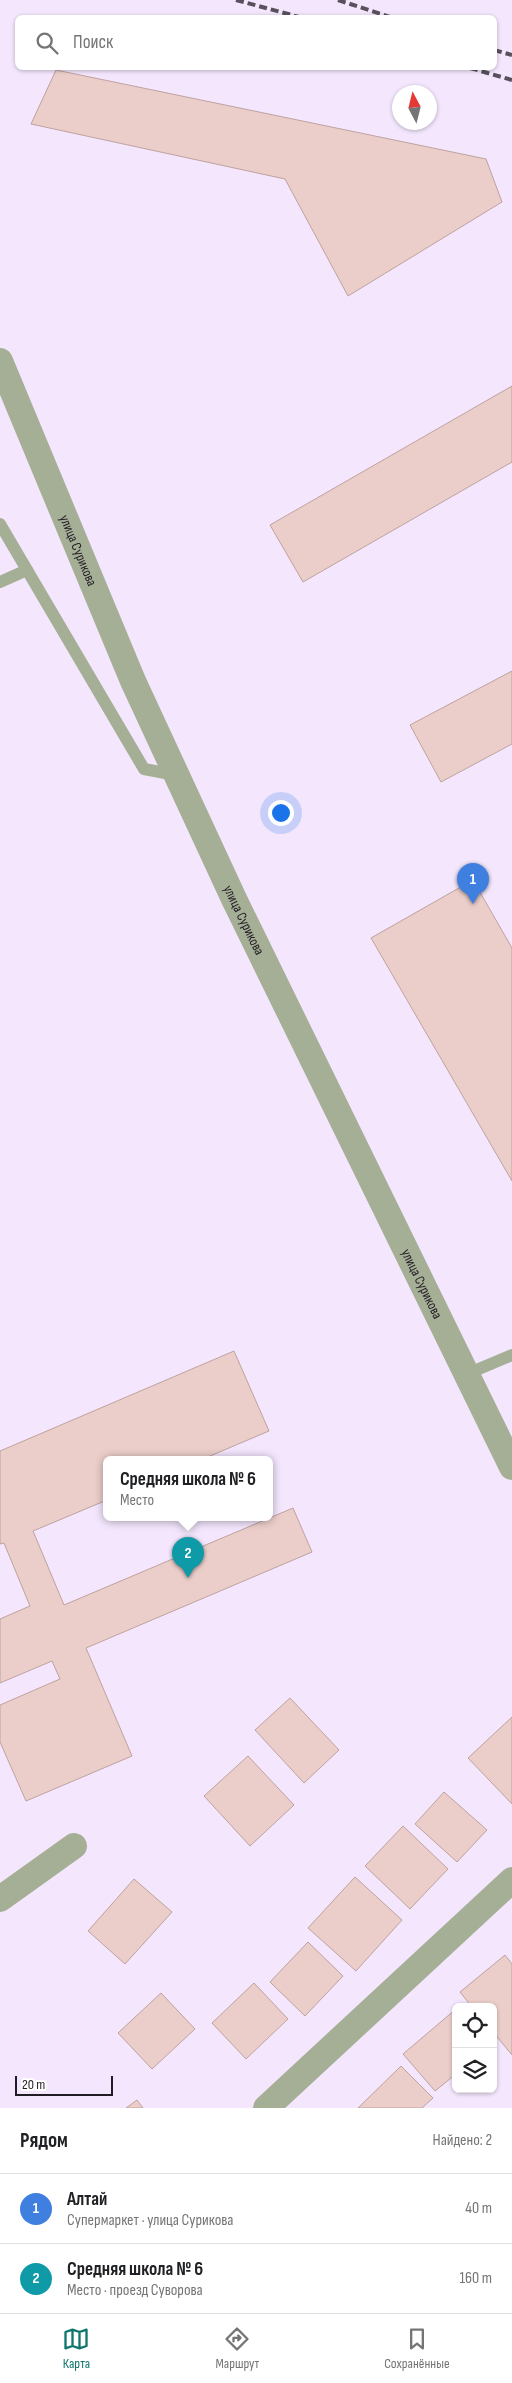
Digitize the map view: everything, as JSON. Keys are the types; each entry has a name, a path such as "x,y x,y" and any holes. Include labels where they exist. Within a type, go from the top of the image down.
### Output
{"street":[{"name":"улица Сурикова","path":"0,361 129,672 176,775 234,899 512,1467"},
{"path":"0,1899 74,1846"},
{"path":"266,2108 512,1880"}],"lane":[{"path":"0,524 144,769 176,775"},
{"path":"0,582 27,570"},
{"path":"467,1374 512,1355"}],"building":[{"path":"56,70 486,159 502,202 348,296 285,179 31,124"},
{"path":"512,386 512,462 303,582 270,525"},
{"path":"512,671 512,744 441,782 410,725"},
{"path":"473,880 512,948 512,1181 371,938"},
{"path":"234,1351 269,1431 210,1456 103,1456 103,1502 33,1531 64,1605 262,1521 273,1521 273,1516 293,1508 312,1552 86,1648 132,1756 26,1801 0,1742 0,1705 60,1679 52,1661 0,1683 0,1619 30,1606 4,1543 0,1544 0,1451"},
{"path":"290,1698 339,1750 304,1783 255,1730"},
{"path":"512,1717 512,1804 468,1758"},
{"path":"248,1756 294,1805 250,1846 204,1796"},
{"path":"444,1792 487,1830 457,1862 415,1824"},
{"path":"403,1826 448,1869 410,1909 365,1866"},
{"path":"355,1877 402,1920 356,1971 308,1928"},
{"path":"134,1879 172,1912 125,1964 88,1931"},
{"path":"308,1942 343,1976 305,2016 270,1982"},
{"path":"505,1955 512,1964 512,2055 497,2037 497,2003 469,2003 460,1992"},
{"path":"254,1983 288,2019 246,2059 212,2023"},
{"path":"161,1993 195,2029 152,2069 118,2033"},
{"path":"452,2012 452,2077 435,2091 403,2054"},
{"path":"401,2066 433,2098 422,2108 358,2108"},
{"path":"137,2100 143,2108 126,2108"}],"railway":[{"path":"236,0 292,15"},
{"path":"338,0 384,15"},
{"path":"497,51 512,55"},
{"path":"477,70 512,80"}],"place":[{"name":"Алтай","path":"473,904"},
{"name":"Средняя школа № 6","path":"188,1578"}]}
